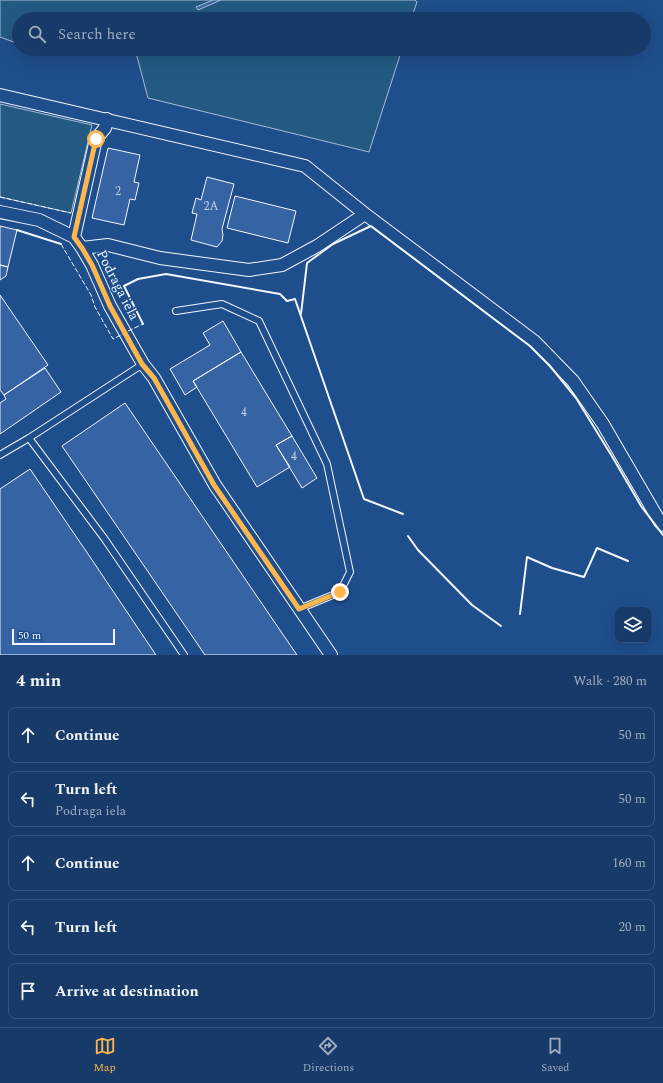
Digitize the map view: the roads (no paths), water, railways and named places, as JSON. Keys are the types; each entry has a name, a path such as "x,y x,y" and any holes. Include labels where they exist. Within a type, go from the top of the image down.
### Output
{"street":[{"path":"0,95 305,166 365,214 534,341 573,381 603,424 663,525"},
{"path":"74,237 96,139 105,128 107,119"},
{"name":"Podraga iela","path":"0,212 39,220 74,237 92,265 110,306 142,364 154,378 214,485 331,655"},
{"path":"82,248 108,245 160,258 249,270 282,265 317,246 365,214"}],"lane":[{"path":"176,311 222,304 259,321 328,464 350,572 340,592 299,609"},
{"path":"0,455 29,438 142,364"},
{"path":"29,438 104,538 184,655"}]}
